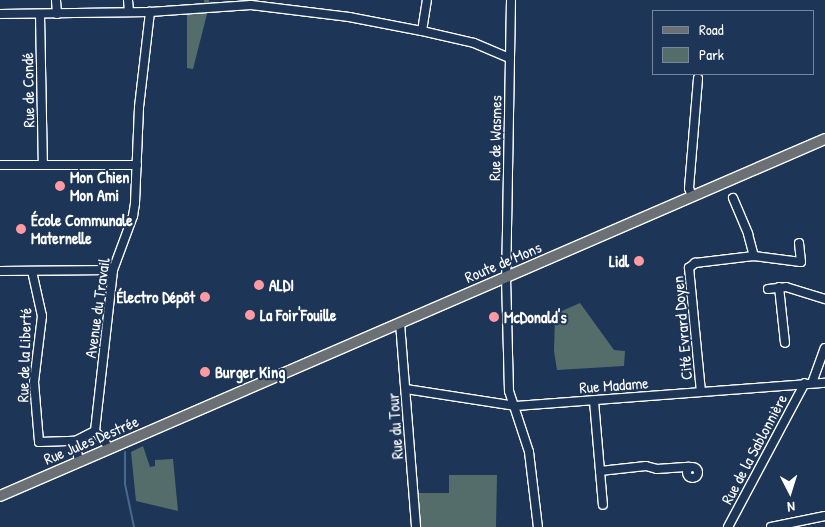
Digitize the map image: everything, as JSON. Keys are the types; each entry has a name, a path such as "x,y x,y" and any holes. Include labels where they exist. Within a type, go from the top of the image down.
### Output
{"main road":[{"name":"Route de Mons","path":"194,413 825,139"},
{"name":"Rue Jules Destrée","path":"0,496 194,413"}],"street":[{"path":"56,0 57,14"},
{"path":"128,0 129,12"},
{"path":"422,31 427,0"},
{"name":"Rue de Wasmes","path":"511,0 506,277 509,391 510,398 516,406 529,452 538,527"},
{"path":"0,14 150,12 203,4 251,5 349,17 422,31 474,43 510,58"},
{"name":"Avenue du Travail","path":"95,431 113,270 115,260 133,216 137,165 138,107 150,12"},
{"name":"Rue de Condé","path":"40,14 43,165"},
{"path":"692,197 689,188 698,78"},
{"path":"0,165 137,165"},
{"path":"733,198 754,256"},
{"name":"Cité Evrard Doyen","path":"701,392 689,268 695,263 754,256 801,262 799,243"},
{"name":"Rue de la Liberté","path":"32,270 42,316 34,382 40,442 75,441"},
{"path":"0,271 113,270"},
{"path":"779,287 785,342"},
{"path":"768,289 779,287 792,288 825,299"},
{"name":"Rue du Tour","path":"400,323 416,527"},
{"name":"Rue de la Sablonnière","path":"728,527 808,383 825,348"},
{"name":"Rue Madame","path":"406,389 516,406 825,383"},
{"path":"594,401 603,505"},
{"path":"79,462 75,441 95,431 110,448"},
{"path":"600,471 646,466 657,469 689,467"},
{"path":"771,527 825,516"}],"green space":[{"path":"204,0 209,0 208,10 193,69 187,68 187,10 205,9"},
{"path":"580,303 614,350 625,351 624,366 557,370 554,351 555,314"},
{"path":"143,446 150,467 155,466 155,460 173,459 178,511 136,501 131,452"},
{"path":"449,475 497,475 496,527 420,527 417,493 449,493"}],"waterway":[{"path":"125,452 125,484 134,527"}],"place":[{"name":"Mon Chien Mon Ami","path":"60,186"},
{"name":"École Communale Maternelle","path":"21,229"},
{"name":"Lidl","path":"639,261"},
{"name":"ALDI","path":"259,285"},
{"name":"Électro Dépôt","path":"205,297"},
{"name":"La Foir'Fouille","path":"250,315"},
{"name":"McDonald's","path":"494,317"},
{"name":"Burger King","path":"205,372"}]}
